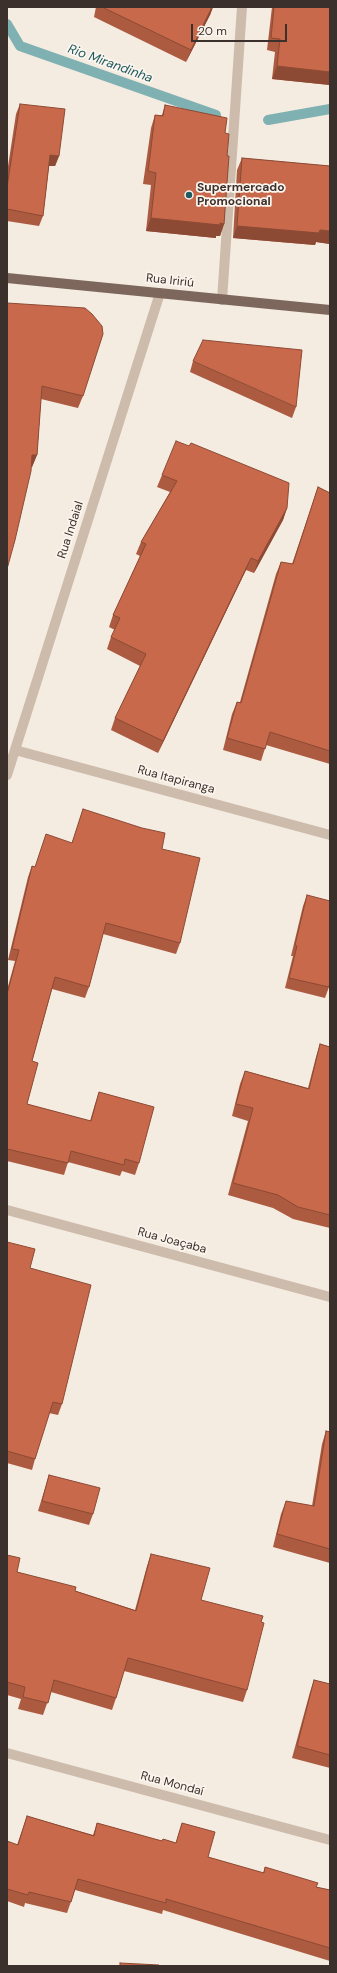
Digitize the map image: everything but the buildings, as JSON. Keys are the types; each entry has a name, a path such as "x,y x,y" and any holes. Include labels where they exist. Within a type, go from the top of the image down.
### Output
{"main road":[{"name":"Rua Iririú","path":"7,278 330,310"}],"street":[{"path":"222,300 242,7"},
{"name":"Rua Indaial","path":"7,775 160,293"},
{"name":"Rua Itapiranga","path":"15,750 330,835"},
{"name":"Rua Joaçaba","path":"7,1210 330,1297"},
{"name":"Rua Mondaí","path":"7,1753 330,1840"}],"waterway":[{"name":"Rio Mirandinha","path":"7,24 20,46 216,115"},
{"name":"Rio Mirandinha","path":"268,120 330,109"}],"place":[{"name":"Supermercado Promocional","path":"189,195"}]}
